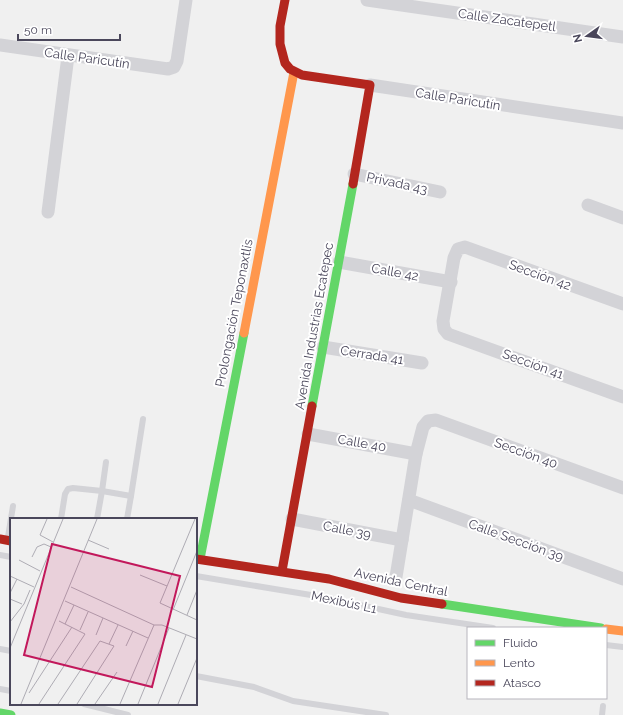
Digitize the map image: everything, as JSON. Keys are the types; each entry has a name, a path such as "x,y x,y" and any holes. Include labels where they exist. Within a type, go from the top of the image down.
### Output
{"main road":[{"path":"285,0 280,26 281,51 285,63 294,72"},
{"name":"Calle Paricutín","path":"294,72 302,75 370,85"},
{"name":"Prolongación Teponaxtlis","path":"198,559 294,72"},
{"name":"Avenida Industrias Ecatepec","path":"282,571 370,85"},
{"name":"Avenida Central","path":"198,559 329,579 401,598 594,627"},
{"path":"607,629 623,631"},
{"path":"0,713 14,712"}],"street":[{"name":"Calle Paricutín","path":"0,46 168,69 174,67 176,64 186,0"},
{"name":"Calle Zacatepetl","path":"367,0 623,37"},
{"path":"48,212 68,56"},
{"name":"Calle Paricutín","path":"370,85 623,123"},
{"name":"Privada 43","path":"354,174 440,192"},
{"path":"588,205 623,218"},
{"name":"Sección 42","path":"450,282 454,258 458,249 465,247 623,304"},
{"name":"Calle 42","path":"339,262 450,282"},
{"name":"Sección 41","path":"450,282 443,322 444,329 448,334 623,397"},
{"name":"Cerrada 41","path":"323,347 422,363"},
{"name":"Sección 40","path":"416,454 423,427 428,421 436,420 623,488"},
{"name":"Calle 40","path":"308,434 416,454"},
{"path":"396,577 416,454"},
{"name":"Calle Sección 39","path":"409,500 623,579"},
{"name":"Calle 39","path":"292,519 402,540"}],"lane":[{"path":"127,518 144,419"},
{"path":"97,518 106,462"},
{"path":"61,518 65,494 68,489 73,488 102,491 131,496"},
{"path":"11,518 13,506"},
{"path":"6,540 10,521"},
{"path":"0,555 10,556"},
{"name":"Mexibús L1","path":"197,576 323,597 406,615 486,627"},
{"path":"607,645 623,648"},
{"path":"0,649 10,651"},
{"path":"197,676 254,687 292,701 386,715"},
{"path":"0,689 10,691"},
{"path":"88,705 128,715"},
{"path":"602,715 603,706"}],"traffic: fast":[{"path":"312,406 353,184"},
{"path":"200,559 244,333"},
{"path":"442,604 594,627"},
{"path":"0,713 11,715"}],"traffic: slow":[{"path":"244,333 294,72"},
{"path":"607,629 623,631"}],"traffic: jam":[{"path":"285,0 280,26 280,44 285,63 290,69 302,75 370,85 353,184"},
{"path":"282,571 312,406"},
{"path":"0,539 10,541"},
{"path":"197,559 329,579 401,598 442,604"}]}
